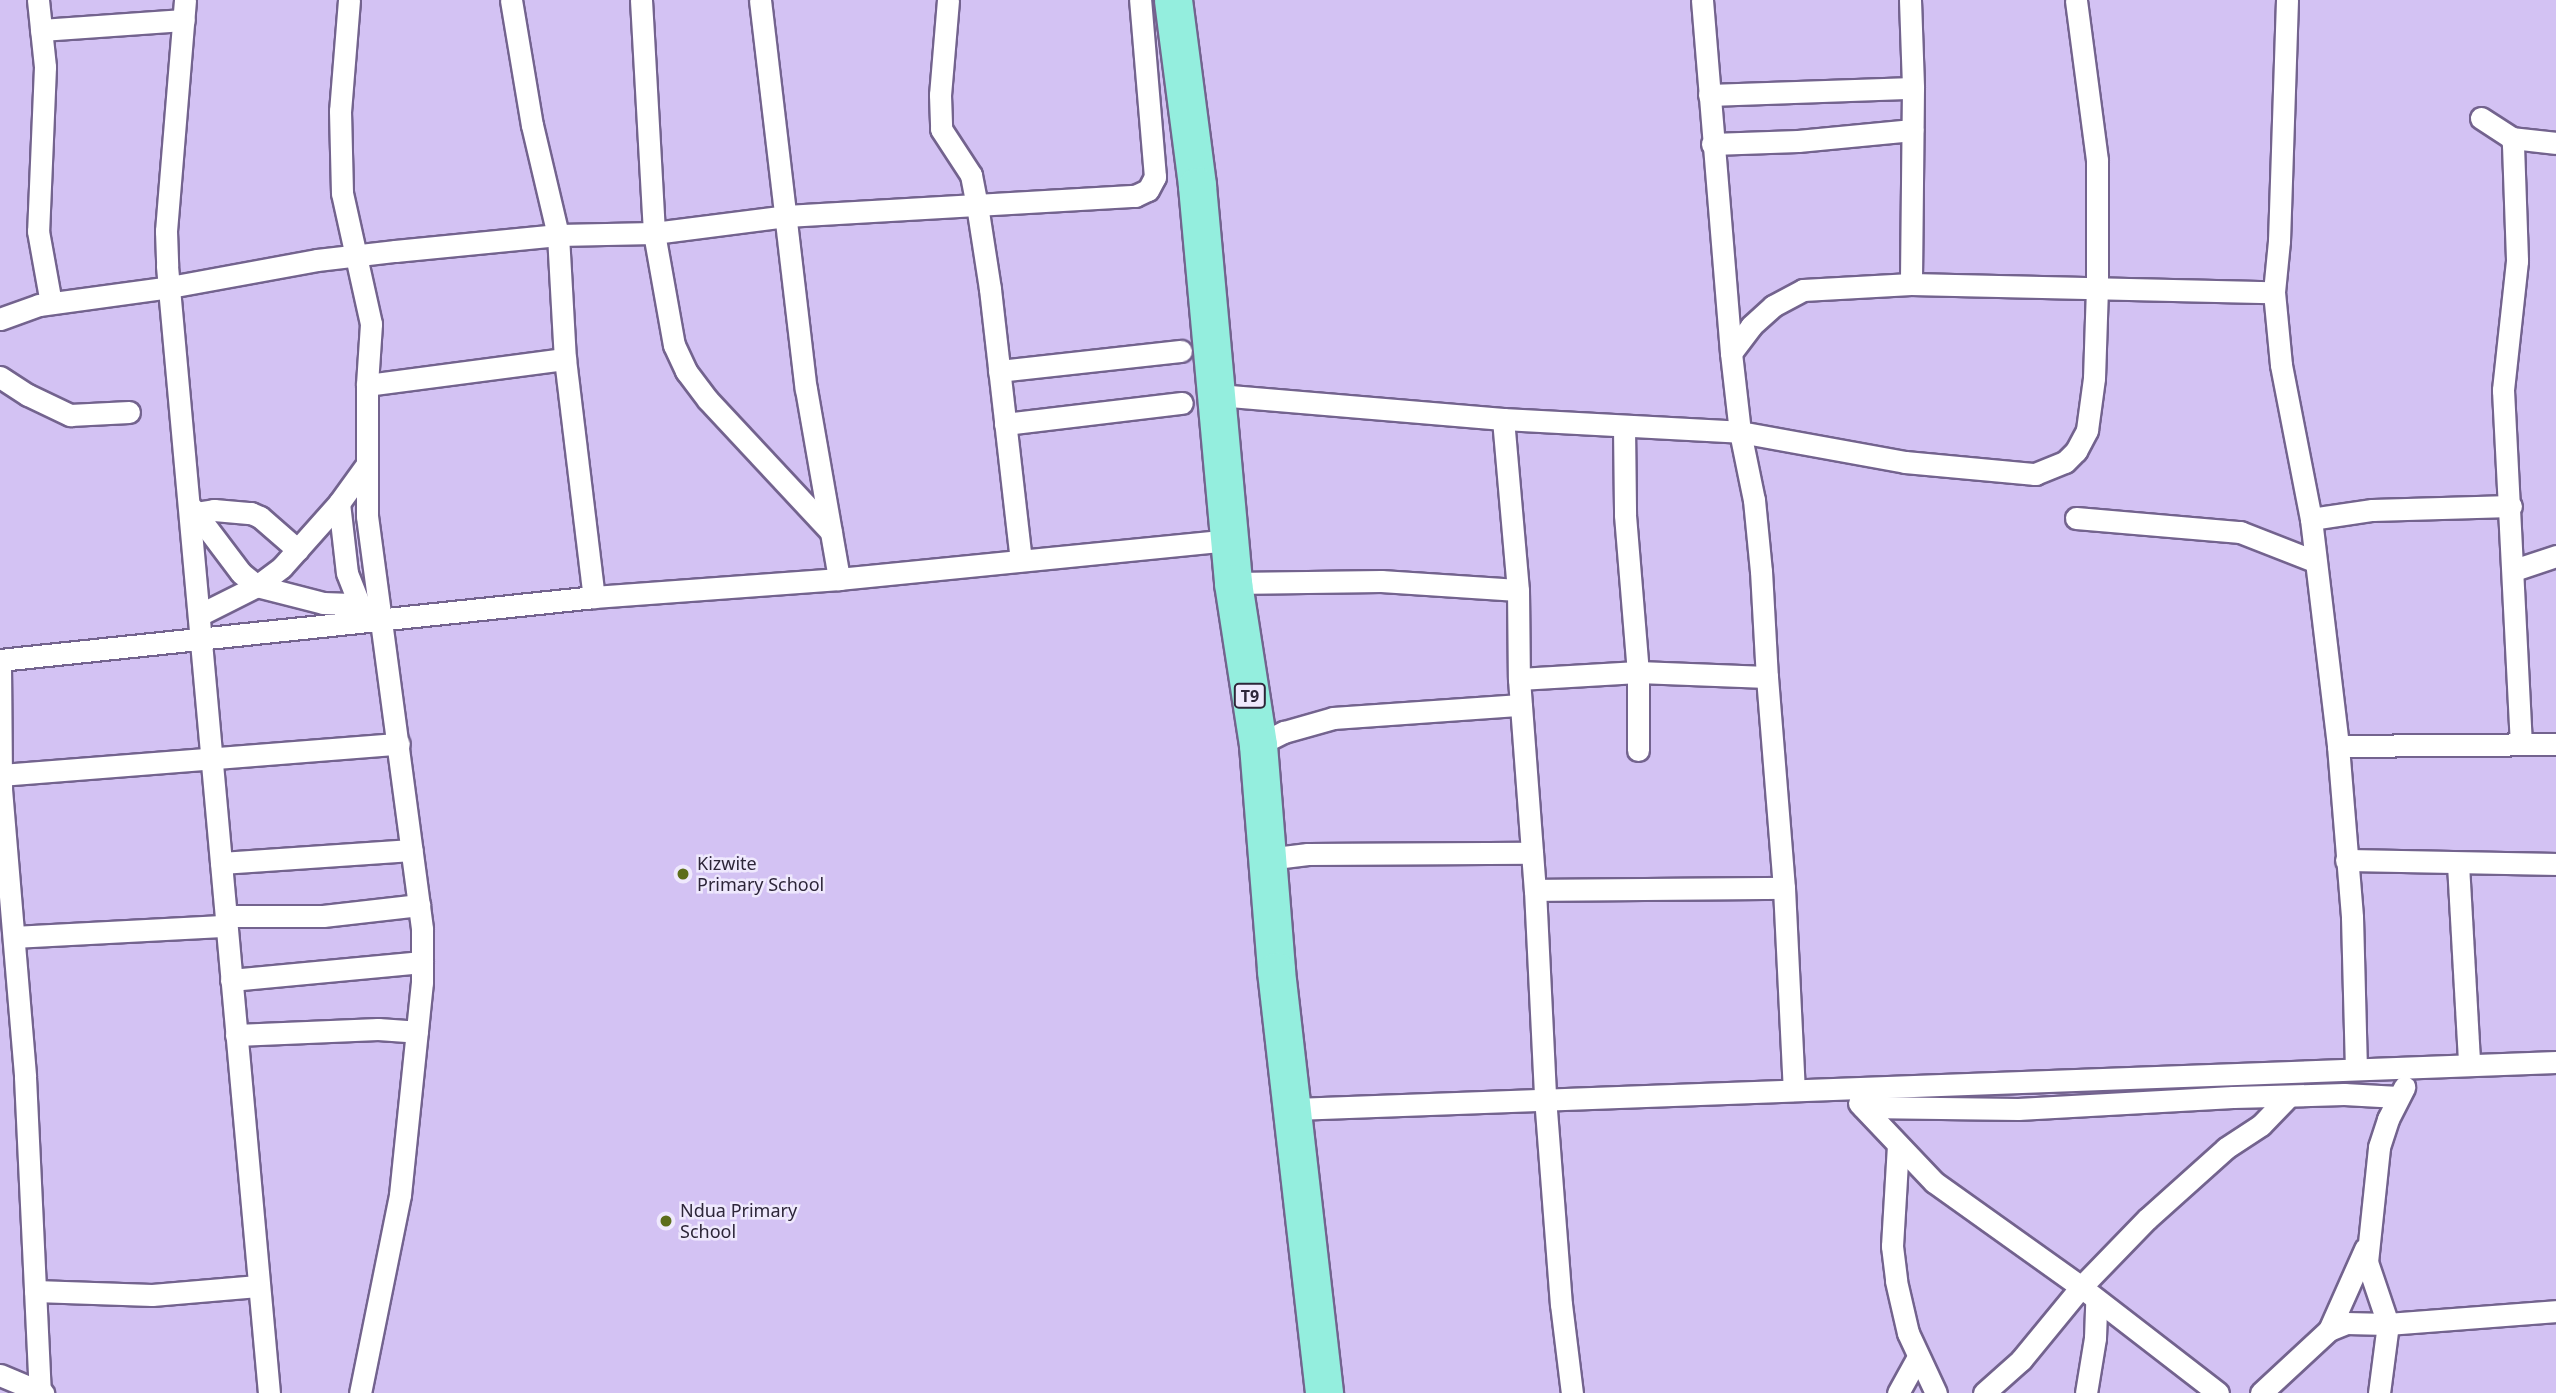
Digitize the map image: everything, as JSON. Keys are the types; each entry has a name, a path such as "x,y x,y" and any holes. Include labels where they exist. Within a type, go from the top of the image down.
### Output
{"highway":[{"name":"T9","path":"1173,0 1197,186 1218,395 1228,540 1258,745 1278,984 1324,1393"}],"street":[{"path":"38,0 45,67 38,231 51,303"},
{"path":"349,0 340,111 342,193 371,324 367,386 371,565 369,615"},
{"path":"511,0 532,125 558,235 565,359 594,597"},
{"path":"642,0 654,233 674,345 686,371 740,438 831,532"},
{"path":"760,0 806,389 839,579"},
{"path":"948,0 940,94 941,129 971,175 977,205 990,289 1021,559"},
{"path":"0,319 51,303 170,287 317,260 558,235 654,233 786,216 1135,196 1148,190 1155,177 1140,0"},
{"path":"1702,0 1731,353 1740,432 1754,500 1784,888 1794,1089"},
{"path":"1910,0 1913,88 1911,284"},
{"path":"1218,395 1503,419 1740,432 1905,462 2035,474 2064,462 2076,451 2087,430 2094,378 2097,288 2097,160 2076,0"},
{"path":"2287,0 2279,241 2274,292 2281,365 2311,519 2314,561 2339,746 2352,917 2356,1068"},
{"path":"41,30 184,10 166,231 193,510 211,760 258,1286 270,1393"},
{"path":"1709,95 1913,88"},
{"path":"2481,118 2512,138 2556,144"},
{"path":"1712,144 1823,140 1912,130"},
{"path":"2512,138 2518,261 2503,390 2521,744"},
{"path":"1731,353 1751,326 1773,306 1803,290 1911,284 2274,292"},
{"path":"999,371 1181,351"},
{"path":"367,386 565,359"},
{"path":"0,377 19,390 70,415 129,412"},
{"path":"1005,424 1182,403"},
{"path":"1503,419 1518,590 1519,680 1535,890 1545,1097 1562,1304 1573,1393"},
{"path":"1624,427 1625,515 1638,671 1638,750"},
{"path":"199,615 257,586 298,550 339,503 367,464"},
{"path":"339,503 347,573 369,615 399,744 419,905 422,962 400,1195 360,1393"},
{"path":"2311,519 2372,510 2511,506"},
{"path":"193,510 251,513 260,517 298,550"},
{"path":"193,510 241,573 257,586 369,615"},
{"path":"2076,518 2240,532 2314,561"},
{"path":"0,660 201,638 369,615 839,579 1228,540"},
{"path":"2514,570 2556,556"},
{"path":"1233,583 1343,580 1518,590"},
{"path":"0,666 1,784 25,1077 35,1292 30,1391 0,1374"},
{"path":"1519,680 1638,671 1767,677"},
{"path":"1258,745 1284,733 1333,718 1521,705"},
{"path":"1,784 211,760 399,744"},
{"path":"2339,746 2556,744"},
{"path":"221,863 412,850"},
{"path":"1267,859 1308,854 1532,853"},
{"path":"2346,860 2556,864"},
{"path":"2458,864 2469,1063"},
{"path":"1535,890 1784,888"},
{"path":"13,937 323,916 419,905"},
{"path":"231,980 422,962"},
{"path":"236,1035 378,1029 416,1031"},
{"path":"1294,1109 1545,1097 2356,1068 2415,1069 2469,1063 2556,1062"},
{"path":"2379,1393 2388,1324 2368,1270 2379,1147 2398,1097 2415,1069"},
{"path":"1844,1087 1934,1182 2218,1393"},
{"path":"1863,1107 2018,1109 2289,1096 2398,1097"},
{"path":"1984,1393 2088,1294 2147,1219 2226,1148 2261,1125 2289,1096"},
{"path":"1898,1145 1893,1226 1895,1280 1901,1310 1917,1359 1936,1393"},
{"path":"2261,1393 2329,1330 2369,1240"},
{"path":"35,1292 152,1295 258,1286"},
{"path":"2086,1393 2095,1338 2088,1294"},
{"path":"2329,1330 2346,1324 2388,1324 2556,1311"},
{"path":"1898,1393 1917,1359"}],"place":[{"name":"Kizwite Primary School","path":"683,874"},
{"name":"Ndua Primary School","path":"666,1221"}]}
